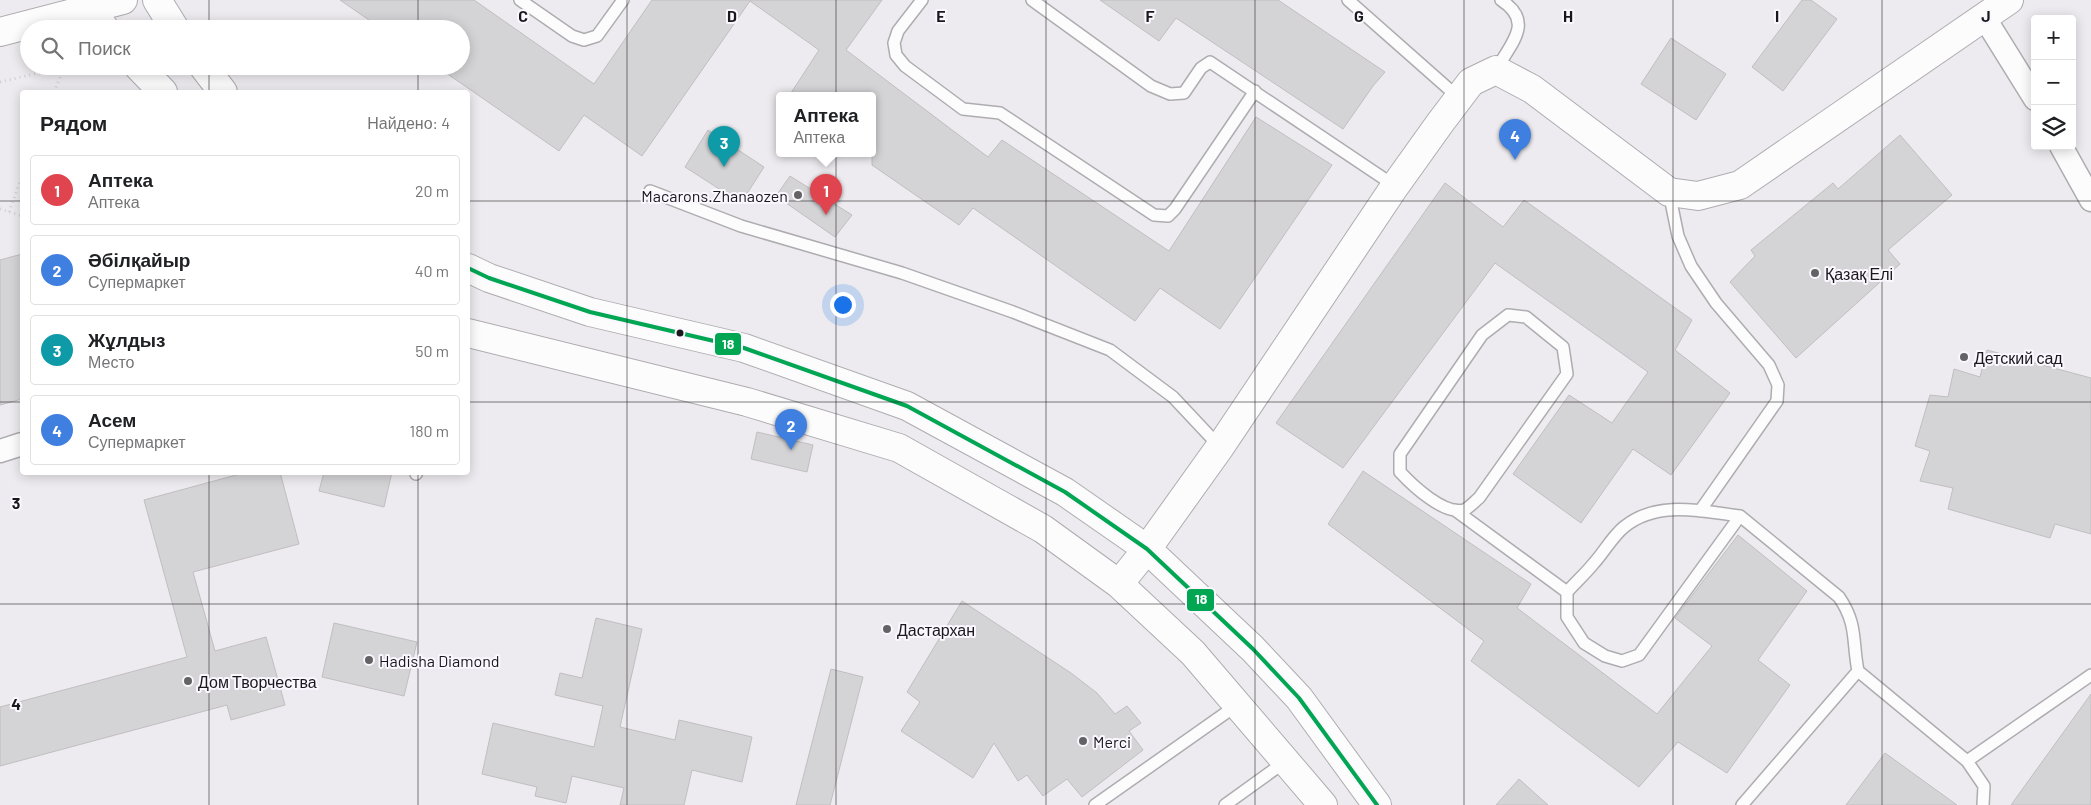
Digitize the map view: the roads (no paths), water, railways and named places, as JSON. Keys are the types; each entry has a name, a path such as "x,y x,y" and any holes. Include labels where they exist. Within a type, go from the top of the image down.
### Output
{"street":[{"path":"59,20 93,13 123,0"},
{"path":"157,0 169,20"},
{"path":"1119,584 1147,549 1220,447 1395,186 1471,82 1496,70 1532,89 1669,192 1686,196 1698,196 1740,185 2009,0"},
{"path":"1984,17 2031,93"},
{"path":"0,32 20,28"},
{"path":"147,75 161,90"},
{"path":"210,75 221,90"},
{"path":"2063,150 2091,200"},
{"path":"470,269 489,278 590,312 744,348 908,406 1065,492 1147,549 1253,649 1299,698 1376,805"},
{"path":"470,333 746,402 899,448 1043,529 1119,584 1193,653 1323,805"},
{"path":"0,451 20,445"}],"lane":[{"path":"520,0 572,36 584,40 598,36 623,0"},
{"path":"922,0 898,31 894,43 896,55 905,66 963,109 1000,112 1154,215 1168,216 1175,209 1255,92"},
{"path":"1032,0 1151,86 1170,94 1184,93 1201,68 1210,62 1395,186"},
{"path":"1348,0 1459,98"},
{"path":"1496,70 1518,31 1520,21 1516,11 1501,0"},
{"path":"650,191 740,226 902,273 1014,312 1110,350 1172,396 1220,447"},
{"path":"1669,192 1678,236 1691,266 1716,303 1769,365 1778,385 1777,401 1700,511"},
{"path":"1455,510 1465,510 1479,498 1567,374 1563,347 1526,317 1508,315 1482,335 1400,454 1400,472 1411,484 1448,510 1455,510 1567,592"},
{"path":"1740,516 1639,655 1622,661 1605,656 1584,643 1567,617 1567,592 1593,565 1623,528 1640,517 1658,511 1680,508 1740,516 1839,597 1850,613 1856,643 1858,671 1742,805"},
{"path":"1858,671 1967,761 1984,786 1983,805"},
{"path":"1967,761 2091,675"},
{"path":"1095,805 1237,705"},
{"path":"1225,805 1241,800 1286,761"}],"place":[{"name":"Асем","path":"1515,160"},
{"name":"Жұлдыз","path":"724,167"},
{"name":"Macarons.Zhanaozen","path":"798,195"},
{"name":"Аптека","path":"826,215"},
{"name":"Қазақ Елі","path":"1815,273"},
{"name":"Детский сад","path":"1964,357"},
{"name":"Әбілқайыр","path":"791,450"},
{"name":"Дастархан","path":"887,629"},
{"name":"Hadisha Diamond","path":"369,660"},
{"name":"Дом Творчества","path":"188,681"},
{"name":"Merci","path":"1083,741"}]}
